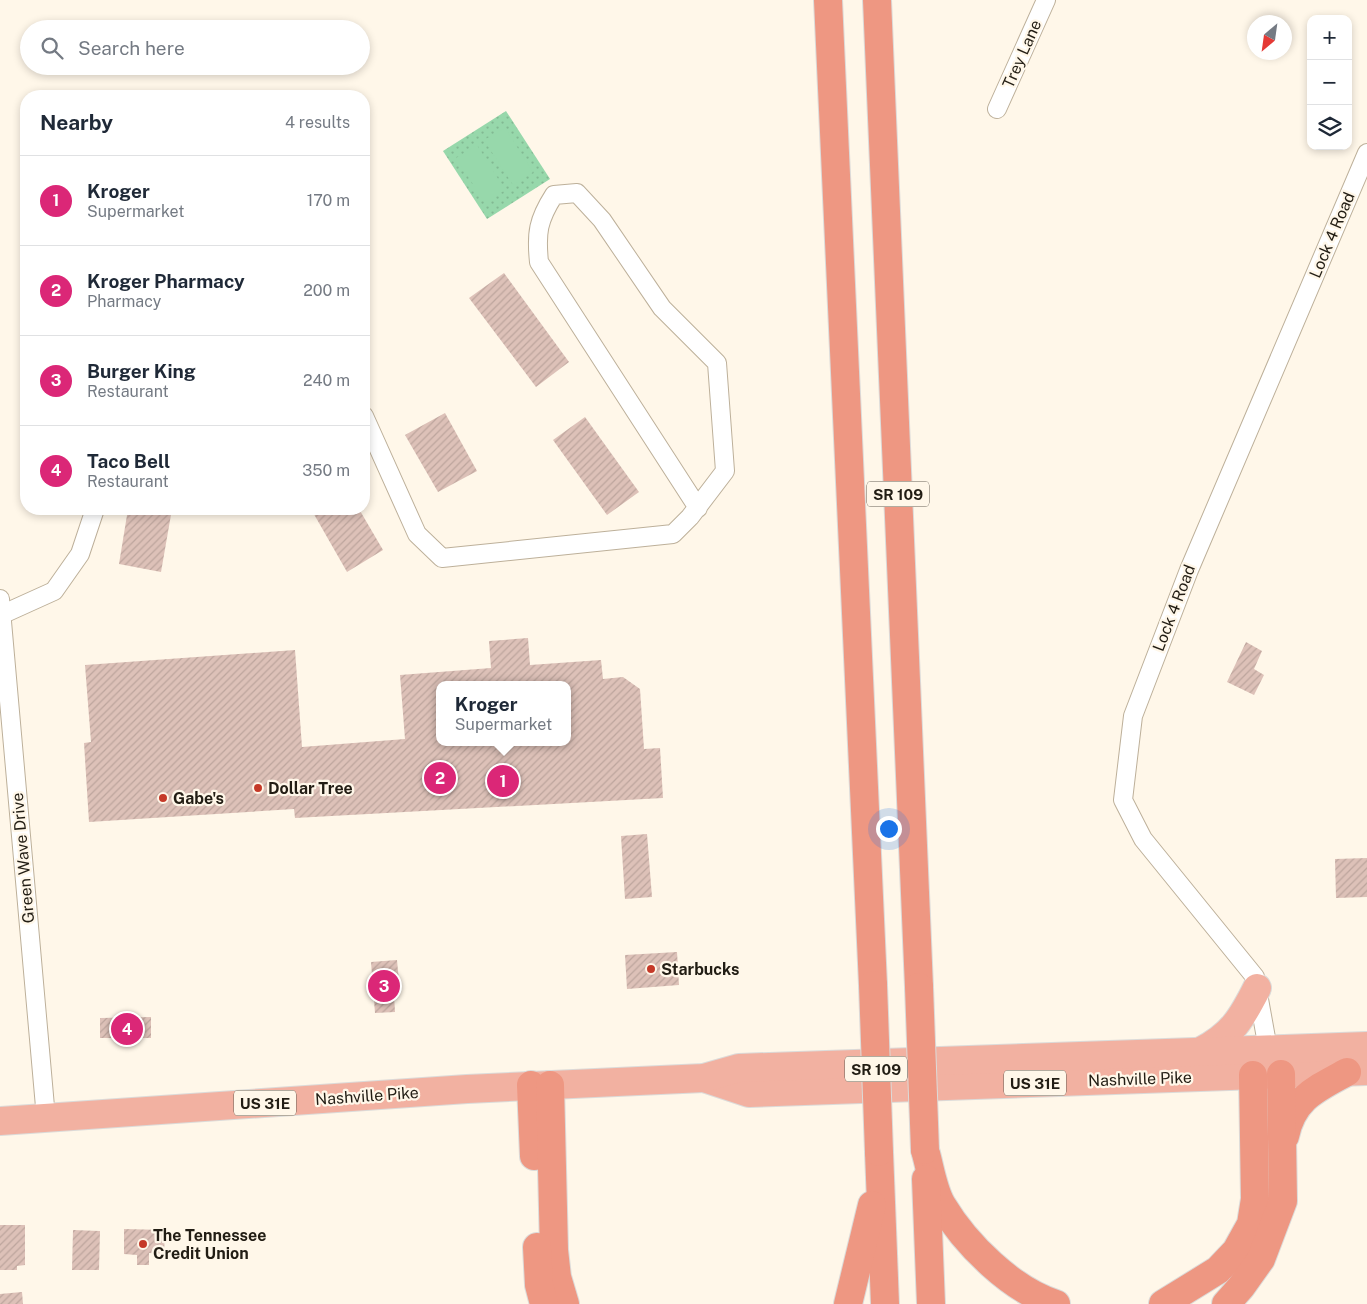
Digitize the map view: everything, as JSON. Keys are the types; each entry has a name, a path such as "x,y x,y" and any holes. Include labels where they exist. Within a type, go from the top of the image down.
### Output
{"highway":[{"name":"SR 109","path":"828,0 873,985 885,1304"},
{"name":"SR 109","path":"877,0 931,1304"},
{"path":"1282,1149 1289,1119 1304,1097 1357,1072"},
{"path":"1226,1304 1261,1259 1283,1201 1281,1074"},
{"path":"1163,1304 1218,1270 1236,1251 1251,1224 1255,1199 1253,1075"},
{"path":"541,1085 539,1277 544,1304"},
{"path":"541,1085 554,1250 557,1277 565,1304"},
{"path":"924,1150 942,1204 981,1253 1001,1272 1024,1288 1056,1304"},
{"path":"848,1304 879,1163"}],"main road":[{"path":"1201,1051 1221,1041 1242,1018 1257,988"},
{"name":"Nashville Pike","path":"0,1121 541,1085 704,1078 740,1068 1367,1046"},
{"path":"1268,1049 1281,1074"},
{"path":"1253,1075 1268,1049"},
{"name":"Nashville Pike","path":"704,1078 750,1093 1357,1072"}],"street":[{"name":"Trey Lane","path":"998,109 1046,0"},
{"name":"Lock 4 Road","path":"1268,1049 1255,977 1143,839 1123,800 1133,716 1189,570 1367,153"},
{"path":"370,429 417,534 442,558 673,534 698,508 725,472 717,363 662,308 602,220 577,193 554,195 542,213 536,237 539,262 698,508"},
{"path":"1,607 54,591 80,554 94,515"},
{"name":"Green Wave Drive","path":"1,607 1,642 46,1118"}],"green space":[{"path":"506,111 550,179 487,219 443,151"},
{"path":"505,128 533,172 513,185 484,140"},
{"path":"477,145 505,190 485,203 456,158"}],"building":[{"path":"504,273 569,362 536,387 469,298"},
{"path":"445,413 477,471 438,492 405,435"},
{"path":"585,417 639,492 607,515 553,440"},
{"path":"127,515 171,515 161,572 119,564"},
{"path":"314,515 363,515 383,550 347,572"},
{"path":"528,638 530,665 601,660 603,679 623,677 640,689 644,749 660,748 663,798 295,818 294,809 89,822 84,743 91,742 85,665 295,650 302,747 405,739 400,675 491,668 489,641"},
{"path":"1246,642 1262,651 1254,669 1264,675 1254,695 1227,682"},
{"path":"647,834 652,897 625,899 621,836"},
{"path":"1367,858 1367,897 1336,898 1335,859"},
{"path":"677,952 679,985 627,989 625,955"},
{"path":"397,960 400,993 394,995 395,1012 375,1013 371,962"},
{"path":"151,1017 151,1038 100,1038 100,1018"},
{"path":"0,1225 25,1225 25,1265 17,1266 17,1270 0,1270"},
{"path":"124,1229 165,1230 164,1254 149,1253 149,1265 137,1265 137,1255 124,1254"},
{"path":"73,1230 100,1231 99,1270 72,1270"},
{"path":"22,1292 23,1304 0,1304 0,1294"}],"place":[{"name":"Kroger Pharmacy","path":"440,778"},
{"name":"Kroger","path":"503,781"},
{"name":"Dollar Tree","path":"258,788"},
{"name":"Gabe's","path":"163,798"},
{"name":"Starbucks","path":"651,969"},
{"name":"Burger King","path":"384,986"},
{"name":"Taco Bell","path":"127,1029"},
{"name":"The Tennessee Credit Union","path":"143,1244"}]}
